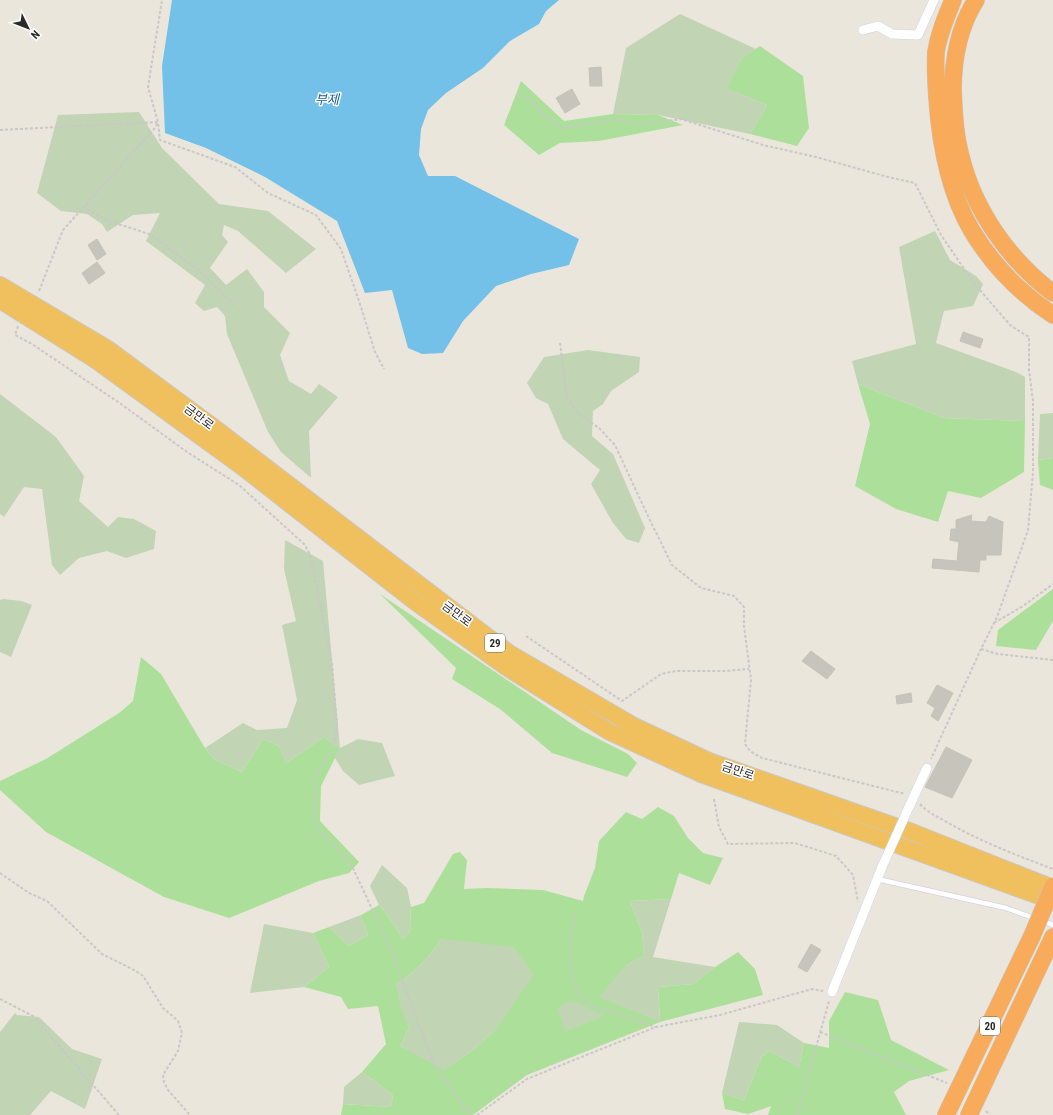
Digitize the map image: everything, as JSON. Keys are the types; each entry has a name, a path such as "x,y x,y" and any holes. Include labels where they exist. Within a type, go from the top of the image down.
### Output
{"highway":[{"path":"953,0 943,23 936,52 939,126 949,175 958,203 972,230 992,260 1016,285 1053,316"},
{"path":"976,0 959,38 953,77 954,114 960,156 972,190 985,217 1007,248 1028,271 1053,293"},
{"name":"금만로","path":"0,285 108,349 212,426 509,653 634,726 710,761 912,832 1053,887"},
{"name":"금만로","path":"0,300 98,361 241,466 414,601 506,667 608,731 701,774 1053,901"},
{"name":"20","path":"946,1115 1032,936 1053,887"},
{"name":"20","path":"977,1113 1052,940"}],"street":[{"path":"863,30 878,26 892,34 918,35 934,0"},
{"path":"832,992 882,867 927,768"}],"lane":[{"path":"877,879 1006,908 1053,925"}],"path":[{"path":"162,0 148,87 158,122 160,140 235,168 268,193 316,215 341,249 375,352 384,369"},
{"path":"518,96 530,100 544,115 562,128 617,119 638,125 681,119 763,145 816,157 915,183 941,235 974,282 1011,326 1029,337 1029,370 1033,401 1033,472 1028,530 997,617 927,768"},
{"path":"0,130 158,122"},
{"path":"40,291 63,230 154,129 158,122"},
{"path":"83,208 106,220 149,234 200,271 235,306"},
{"path":"19,323 15,335 32,344 121,404 186,452 239,485 304,544 310,554 332,664 337,724 336,736 328,756 315,776 313,813 316,828 351,864 388,943 434,1064 470,1115"},
{"path":"560,343 567,399 579,414 599,428 615,445 646,514 672,565 701,588 734,596 744,606 744,626 751,680 745,744 750,751 762,758 900,792 914,798 925,810 963,831 1025,859 1053,869"},
{"path":"993,624 1024,606 1053,584"},
{"path":"526,636 622,701 661,674 676,671 724,671 749,669"},
{"path":"981,649 998,654 1053,660"},
{"path":"714,799 719,827 728,844 795,843 836,856 853,875 861,919"},
{"path":"0,873 29,894 46,901 102,954 136,970 143,976 162,1008 178,1021 182,1033 178,1051 163,1075 164,1082 168,1090 190,1115"},
{"path":"574,915 569,959 578,994 593,1007 626,1016 656,1027"},
{"path":"477,1115 527,1079 656,1027 720,1015 812,989 832,992 797,1115"},
{"path":"0,998 33,1016 119,1115"},
{"path":"820,1032 950,1084"},
{"path":"977,1113 990,1115"}],"green space":[{"path":"680,14 756,49 742,58 727,88 767,105 750,134 658,115 613,114 626,48"},
{"path":"760,46 803,76 809,128 797,146 750,134 767,105 726,88 742,58"},
{"path":"521,81 564,121 613,114 658,115 683,125 599,141 560,143 539,155 504,125"},
{"path":"139,112 162,148 219,204 268,211 316,249 286,273 238,231 224,225 222,235 228,242 210,268 226,285 247,269 264,292 264,307 290,333 280,355 289,381 311,394 319,384 338,397 309,431 311,478 281,452 268,432 227,334 225,316 217,307 204,311 195,303 205,285 146,241 160,213 133,215 107,232 102,224 87,214 61,211 37,193 58,115"},
{"path":"935,231 950,260 976,276 983,284 973,306 944,311 936,343 1016,372 1025,377 1025,421 944,418 858,384 852,361 916,344 899,247"},
{"path":"588,350 640,357 639,372 611,391 603,404 593,411 592,436 613,454 645,528 639,543 626,539 613,523 591,484 600,470 563,439 548,404 536,398 527,383 544,357"},
{"path":"858,384 944,418 1025,421 1024,472 981,498 948,491 938,522 896,509 855,486 870,424"},
{"path":"0,394 56,437 84,476 79,501 108,527 118,517 134,519 156,531 154,549 126,558 107,551 79,558 60,575 52,565 42,489 24,487 4,517 0,514"},
{"path":"1053,413 1053,458 1038,460 1040,414"},
{"path":"1053,458 1053,490 1040,485 1038,460"},
{"path":"285,540 323,561 340,748 324,737 286,763 279,746 263,739 242,772 214,759 205,748 243,723 257,730 287,728 297,700 282,625 296,621 284,569"},
{"path":"1053,589 1053,621 1036,650 996,646 998,630"},
{"path":"380,594 581,730 628,754 637,763 627,777 552,753 500,709 452,679 456,668"},
{"path":"0,600 21,601 32,605 11,657 0,652"},
{"path":"141,657 161,674 205,748 214,759 242,772 263,739 279,746 286,763 324,737 340,748 321,786 320,821 359,862 349,873 319,881 229,918 164,897 46,832 0,790 0,781 46,759 119,713 133,701"},
{"path":"358,739 382,743 395,776 359,785 343,771 335,758 340,748"},
{"path":"658,807 674,816 688,838 703,853 723,858 710,885 679,873 671,899 630,901 642,932 644,956 625,966 660,1021 658,987 693,984 738,952 755,969 763,995 660,1022 527,1075 473,1115 341,1115 343,1104 391,1107 393,1095 362,1072 386,1044 378,1006 348,1009 341,997 304,987 329,967 313,933 329,927 349,946 368,935 361,915 379,905 403,939 410,932 411,907 424,903 453,854 460,852 467,860 464,889 487,888 543,890 583,901 595,868 599,841 626,812 642,819","holes":["441,939 496,1029 473,1050 445,1069 400,1046 409,1028 396,984 421,964"]},
{"path":"382,865 407,888 411,907 410,932 403,939 379,905 370,886"},
{"path":"671,899 653,957 715,967 693,984 658,987 660,1022 599,997 625,966 644,956 642,932 630,901"},
{"path":"361,915 368,935 349,946 329,927"},
{"path":"264,924 313,933 329,967 304,987 250,993"},
{"path":"441,939 514,947 534,975 496,1029 473,1050 444,1070 400,1046 409,1028 400,1006 396,984 421,964"},
{"path":"845,992 878,1000 891,1040 949,1070 909,1081 894,1092 906,1115 768,1115 771,1106 748,1114 725,1109 722,1093 744,1100 762,1056 770,1051 799,1067 804,1043 829,1048 829,1021"},
{"path":"573,1000 604,1016 565,1032 558,1008"},
{"path":"15,1013 17,1015 39,1017 72,1049 102,1059 85,1109 51,1091 30,1115 0,1115 0,1032"},
{"path":"739,1022 777,1025 804,1043 799,1067 770,1051 762,1056 744,1100 722,1093"},
{"path":"362,1072 393,1095 391,1107 343,1104 344,1087"}],"water":[{"name":"부제","path":"172,0 559,0 546,11 539,24 510,41 483,68 446,93 428,110 421,129 419,155 428,176 455,176 579,239 569,265 531,274 496,286 463,321 443,353 422,354 408,348 392,290 365,293 337,221 265,177 206,148 165,133 162,66"}],"building":[{"path":"601,67 602,86 590,86 589,68"},
{"path":"572,89 580,104 565,113 556,98"},
{"path":"97,239 106,254 97,260 88,245"},
{"path":"97,262 105,273 89,284 82,273"},
{"path":"963,332 983,339 980,348 960,341"},
{"path":"972,515 971,521 986,522 989,516 1003,522 1001,555 986,555 986,560 980,560 979,572 932,568 933,559 957,561 959,542 950,540 951,529 956,529 956,520"},
{"path":"811,651 835,669 827,679 802,661"},
{"path":"937,685 953,693 938,721 931,716 935,708 927,703"},
{"path":"911,693 912,702 897,704 896,696"},
{"path":"946,747 972,760 952,798 925,787"},
{"path":"811,944 821,950 807,972 798,967"}]}
